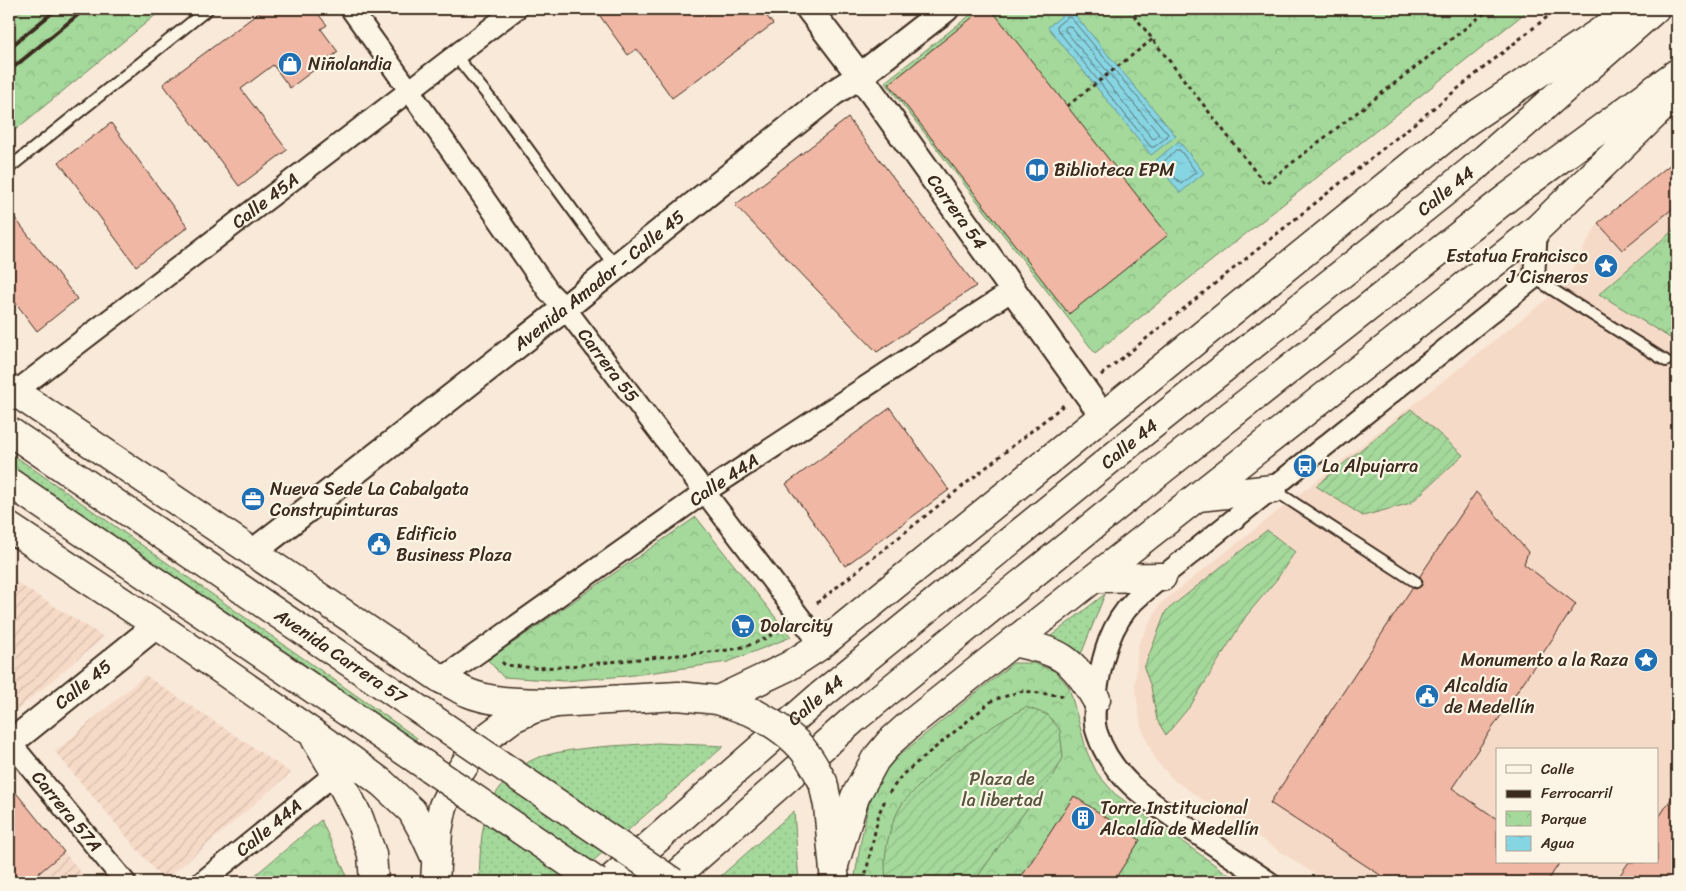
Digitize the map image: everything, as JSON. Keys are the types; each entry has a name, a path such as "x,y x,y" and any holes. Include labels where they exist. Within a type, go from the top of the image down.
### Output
{"main road":[{"path":"718,700 782,670 822,645 1461,125 1636,9"},
{"name":"Calle 44","path":"608,882 820,696 1140,435 1472,170 1655,9"},
{"path":"669,882 854,719 1164,468 1508,197 1677,73"},
{"path":"834,874 854,797 875,760 890,742 1537,228 1677,93"},
{"path":"12,390 442,679 466,692 492,700 556,703 678,696 718,700 754,712 773,723 794,740 806,753 823,782 828,806 834,874"},
{"name":"Avenida Carrera 57","path":"9,431 673,882"},
{"path":"9,482 596,882"},
{"path":"1198,497 1273,489"},
{"path":"9,527 156,625 382,783 412,811 424,833 436,871"},
{"path":"1095,578 1162,577"},
{"path":"1014,642 1041,647 1059,655 1075,666 1096,699"},
{"path":"436,871 438,831 443,806 458,775 472,755 490,735 513,718 533,709 556,703"},
{"path":"312,733 336,773 359,818 372,854 374,882"}],"street":[{"name":"Carrera 55","path":"351,9 549,292 565,308 822,645"},
{"name":"Calle 45A","path":"12,390 516,9"},
{"name":"Carrera 54","path":"809,9 860,76 1103,416"},
{"name":"Avenida Amador - Calle 45","path":"253,552 565,308 833,93 860,76 946,9"},
{"path":"1269,882 1145,798 1111,763 1097,733 1096,699 1101,665 1108,642 1118,622 1132,603 1162,577 1534,278 1537,228"},
{"name":"Calle 44A","path":"442,679 705,492 1013,290"},
{"name":"Calle 45","path":"9,742 156,625"},
{"name":"Carrera 57A","path":"9,742 125,882"},
{"name":"Calle 44A","path":"202,882 336,773"}],"lane":[{"path":"9,168 208,9"},
{"path":"455,55 501,112 616,266"},
{"path":"1534,278 1666,362"},
{"path":"1273,489 1416,582"}],"path":[{"path":"1129,9 1266,184 1490,9"},
{"path":"505,665 535,668 560,667 744,648 771,636 830,594 1557,9"},
{"path":"1067,106 1153,39"},
{"path":"864,882 879,813 888,794 902,775 993,700 1023,692 1064,696"}],"shaded area":[{"path":"1677,160 1677,882 1326,882 1175,781 1156,761 1141,727 1135,687 1138,645 1160,604 1562,287 1598,223"},
{"path":"9,578 104,637 16,711 9,703"},
{"path":"145,675 291,773 164,881 55,752"},
{"path":"64,852 89,882 28,882"}],"green space":[{"path":"24,9 163,9 9,135 9,21"},
{"path":"978,9 1530,9 1095,353 885,82"},
{"path":"1677,227 1677,337 1675,341 1599,294"},
{"path":"1411,409 1463,455 1411,503 1363,516 1316,486"},
{"path":"9,452 417,738 412,745 9,469"},
{"path":"696,517 791,637 728,662 626,676 564,681 503,677 488,660"},
{"path":"1267,530 1295,552 1277,579 1246,616 1191,705 1166,735 1157,720 1151,687 1144,668 1166,611"},
{"path":"1105,594 1080,657 1046,640"},
{"name":"Plaza de la libertad","path":"1013,663 1033,663 1055,671 1069,687 1087,752 1097,773 1115,794 1239,882 854,882 871,793 891,762"},
{"path":"1026,707 1048,715 1060,730 1063,758 1055,773 1007,835 974,882 887,882 885,863 887,842 897,812 904,802 955,753 982,733"},
{"path":"657,743 724,746 569,882 479,882 481,844 486,815 498,791 518,769 534,759 571,750"},
{"path":"794,811 799,882 714,882"},
{"path":"321,820 345,872 346,882 247,882"}],"water":[{"path":"1070,9 1176,136 1151,155 1048,27"},
{"path":"1179,141 1204,173 1180,193 1155,161"}],"building":[{"path":"264,9 314,9 327,25 321,29 338,52 290,88 273,65 241,89 287,150 239,186 163,84"},
{"path":"595,9 761,9 773,24 672,98 637,49 628,55"},
{"name":"Biblioteca EPM","path":"983,9 991,9 1168,235 1069,314 889,84"},
{"path":"848,118 976,286 877,352 735,205"},
{"path":"111,123 188,227 136,266 59,162"},
{"path":"1677,159 1677,205 1622,250 1598,223"},
{"path":"9,210 77,299 37,331 9,294"},
{"path":"890,408 949,490 845,566 786,484"},
{"name":"Alcaldía de Medellín","path":"1476,492 1528,552 1524,564 1576,604 1452,788 1496,818 1496,864 1559,864 1547,882 1391,882 1270,803 1412,588 1416,589 1421,586 1423,582 1420,576"},
{"path":"9,784 64,852 28,882 9,882"},
{"path":"1677,790 1677,882 1615,882 1628,864 1658,864 1658,818"},
{"name":"Torre Institucional Alcaldía de Medellín","path":"1074,796 1140,840 1113,882 1018,882"}],"railway":[{"path":"9,48 57,9"},
{"path":"9,71 85,9"}],"place":[{"name":"Niñolandia","path":"290,64"},
{"name":"Biblioteca EPM","path":"1037,170"},
{"name":"Estatua Francisco J Cisneros","path":"1606,266"},
{"name":"La Alpujarra","path":"1305,466"},
{"name":"Nueva Sede La Cabalgata Construpinturas","path":"253,499"},
{"name":"Edificio Business Plaza","path":"379,544"},
{"name":"Dolarcity","path":"743,626"},
{"name":"Monumento a la Raza","path":"1646,660"},
{"name":"Alcaldía de Medellín","path":"1427,696"},
{"name":"Torre Institucional Alcaldía de Medellín","path":"1083,818"}]}
